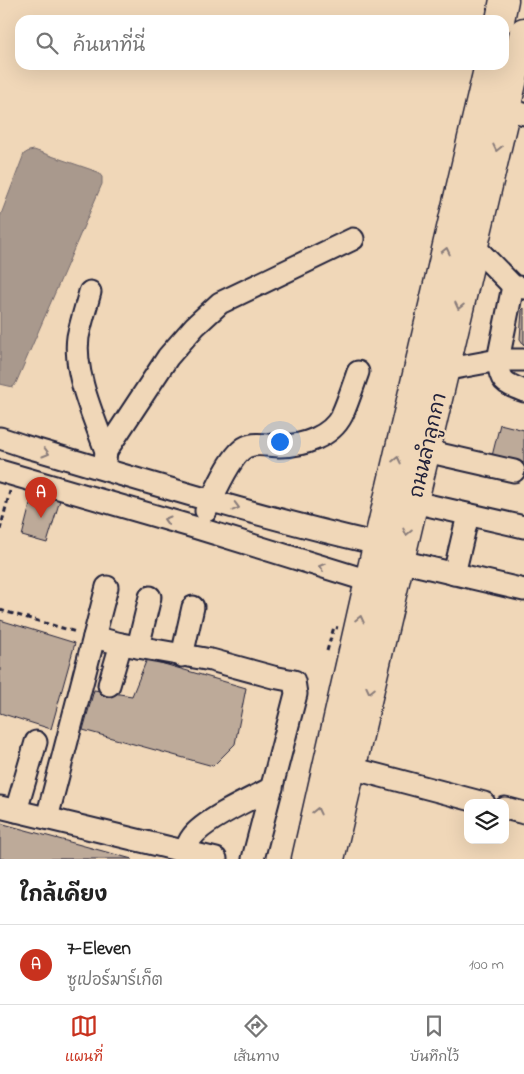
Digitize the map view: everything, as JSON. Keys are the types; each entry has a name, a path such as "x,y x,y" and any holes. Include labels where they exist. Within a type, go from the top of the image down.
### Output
{"main road":[{"path":"501,15 504,0"},
{"name":"ถนนลำลูกกา","path":"330,859 473,245 515,111 524,32"},
{"name":"ถนนลำลูกกา","path":"306,859 488,70"}],"street":[{"path":"105,460 168,357 195,326 220,303 352,239"},
{"path":"473,245 519,287 498,360 500,376 508,385 524,391"},
{"path":"90,292 78,338 78,359 105,460"},
{"path":"444,370 498,360 524,360"},
{"path":"197,528 235,456 245,447 255,444 287,446 326,435 341,417 358,372"},
{"path":"0,438 24,446 105,460 211,500 378,544"},
{"path":"24,446 7,474 197,528 369,581"},
{"path":"426,451 514,471"},
{"path":"414,502 524,527"},
{"path":"454,574 468,514"},
{"path":"400,561 524,590"},
{"path":"48,818 107,587"},
{"path":"109,685 129,646 150,597"},
{"path":"182,656 193,607"},
{"path":"94,637 129,646 211,660 273,678 294,681 296,694 254,859"},
{"path":"36,742 8,809 184,855 216,859"},
{"path":"351,768 469,799"},
{"path":"184,855 192,836 215,818 272,788"},
{"path":"509,809 524,813"}],"path":[{"path":"0,530 7,474"},
{"path":"0,610 94,637"},
{"path":"327,651 334,627"}],"shaded area":[{"path":"34,150 98,172 102,177 102,184 13,387 0,384 0,217 24,154"}],"building":[{"path":"524,308 524,345 520,339 522,310"},
{"path":"500,424 524,430 524,463 492,456"},
{"path":"34,489 60,500 47,543 22,536"},
{"path":"0,620 75,643 51,729 0,713"},
{"path":"147,659 246,688 235,744 213,766 83,730 94,690 132,696"},
{"path":"0,823 132,859 0,859"}],"place":[{"name":"7-Eleven","path":"41,518"}]}
